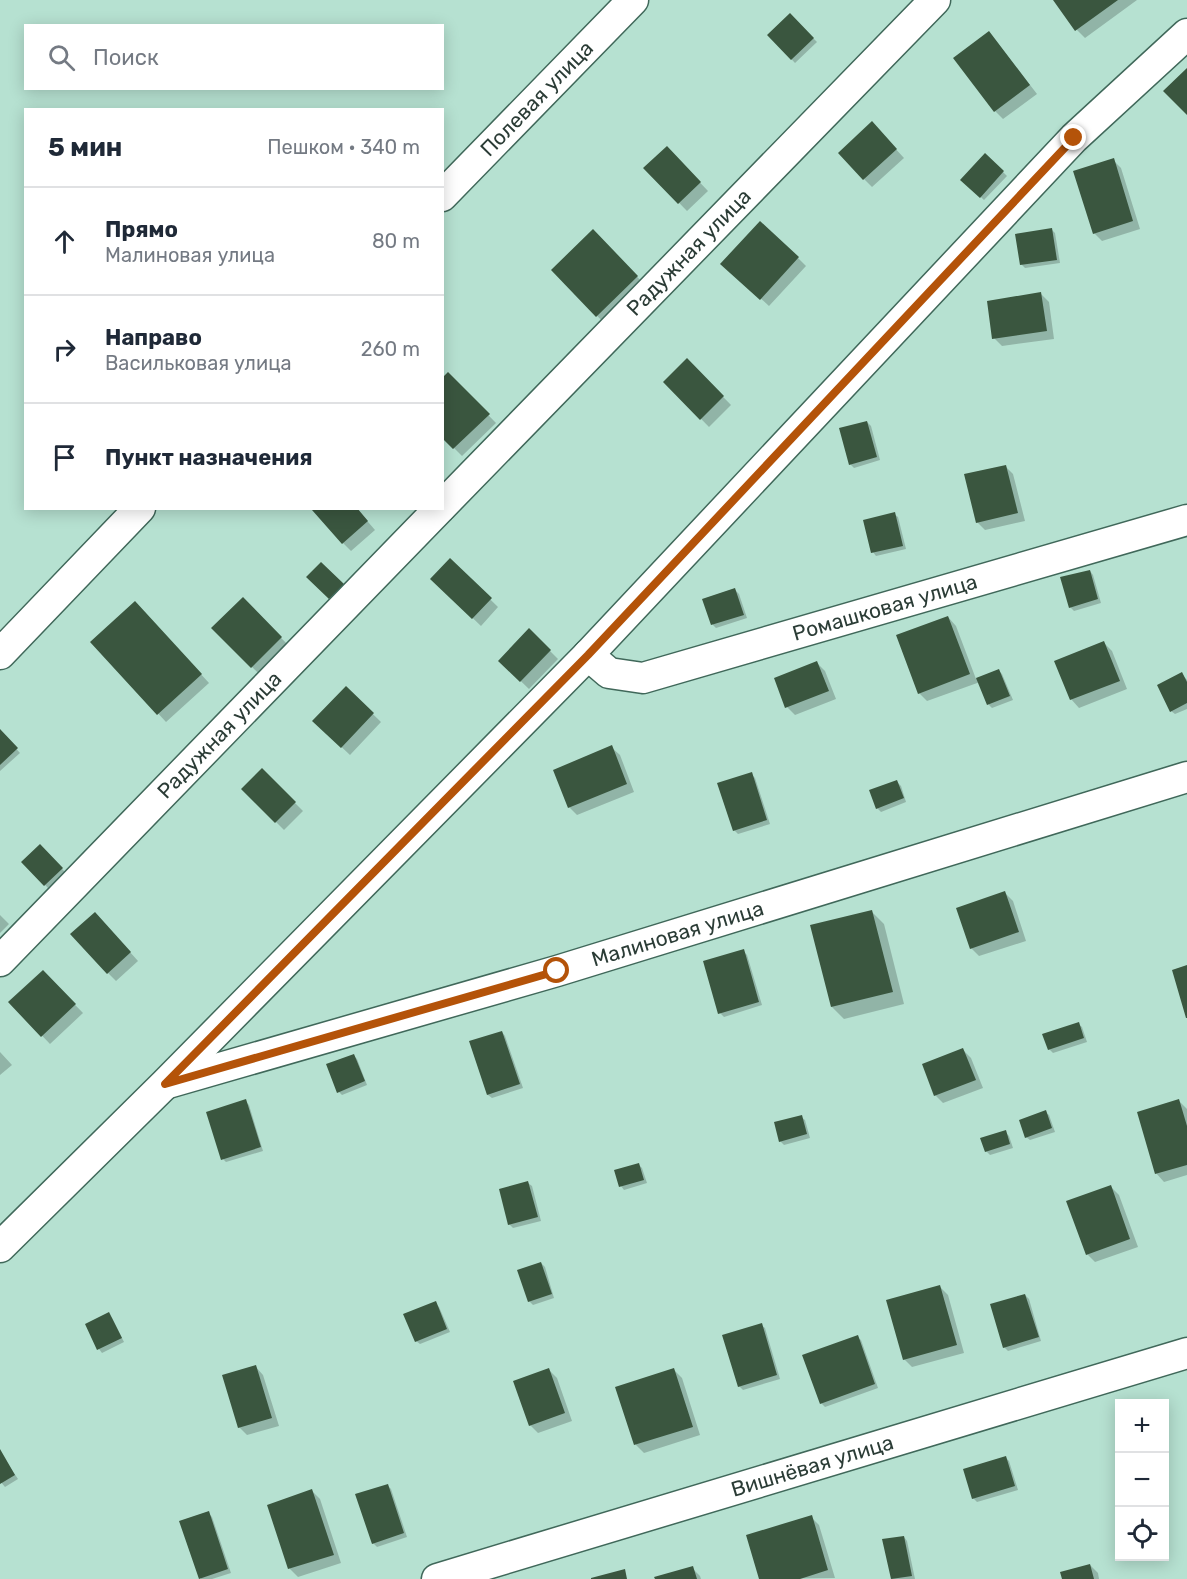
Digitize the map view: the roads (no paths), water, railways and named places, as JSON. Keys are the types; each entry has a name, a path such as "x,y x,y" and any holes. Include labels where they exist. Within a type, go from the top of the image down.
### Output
{"street":[{"name":"Полевая улица","path":"444,194 633,0"},
{"name":"Радужная улица","path":"444,504 935,0"},
{"path":"0,1247 165,1084 588,655 1074,138 1187,34"},
{"path":"0,654 139,510"},
{"name":"Радужная улица","path":"0,961 438,510"},
{"name":"Ромашковая улица","path":"588,655 609,673 643,678 1187,520"},
{"name":"Малиновая улица","path":"165,1084 557,971 1187,777"},
{"name":"Вишнёвая улица","path":"436,1579 1187,1353"}]}
